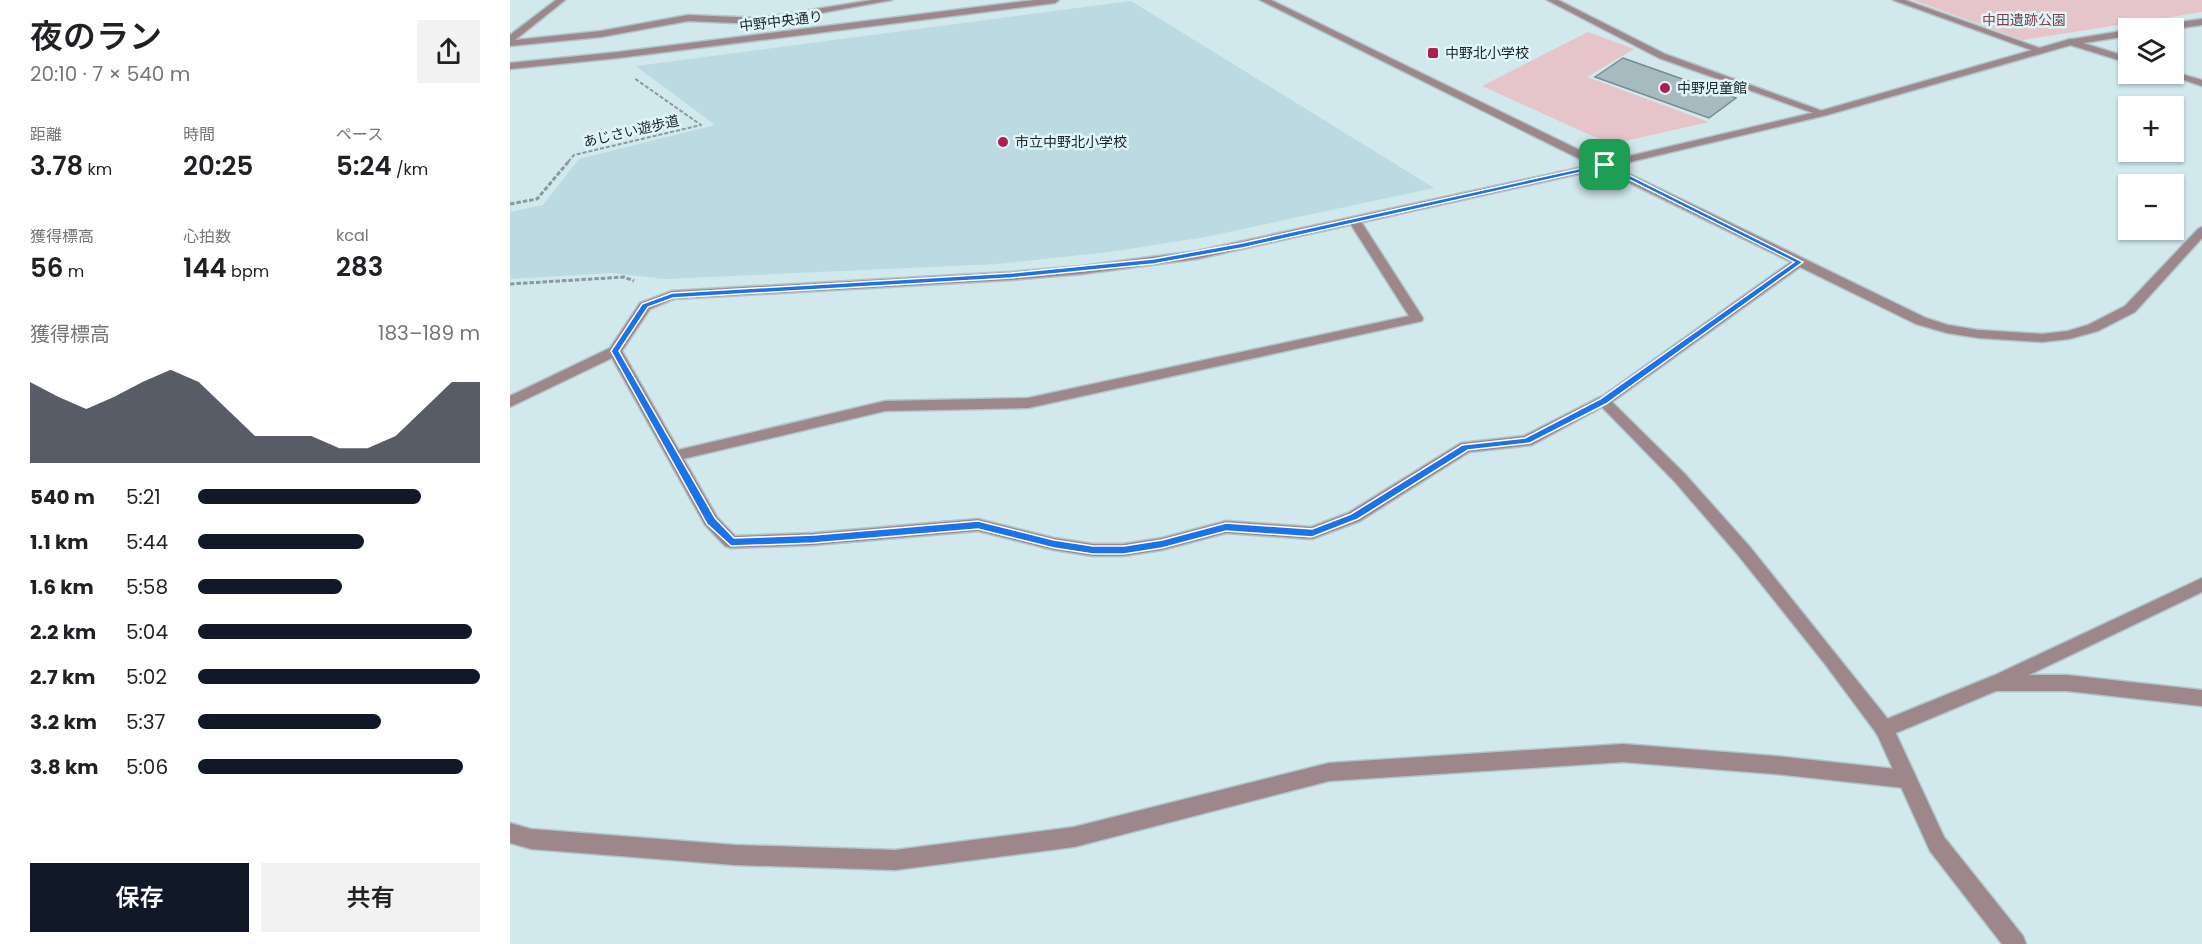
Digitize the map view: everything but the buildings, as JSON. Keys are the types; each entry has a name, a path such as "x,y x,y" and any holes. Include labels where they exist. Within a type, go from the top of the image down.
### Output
{"street":[{"path":"510,41 561,0"},
{"path":"510,41 601,34 688,18 760,21 888,0"},
{"name":"中野中央通り","path":"510,66 618,55 1055,0"},
{"path":"1264,0 1921,321 1947,329 1979,334 2042,338 2069,335 2093,328 2130,309 2202,231"},
{"path":"1551,0 1662,56 1823,113"},
{"path":"1897,0 2040,50"},
{"path":"2184,25 2202,22"},
{"path":"510,402 615,351 645,306 672,295 1082,270 1197,255 1605,165 1823,113 2070,42 2118,35"},
{"path":"2070,42 2118,57"},
{"path":"2184,78 2202,83"},
{"path":"674,456 885,406 1028,403 1417,318 1353,220"},
{"path":"615,351 711,521 731,542 814,539 978,525 1064,546 1093,550 1124,550 1162,544 1226,527 1312,533 1354,517 1466,447 1527,441 1603,401 1799,262"},
{"path":"1603,401 1680,478 1831,659 1884,729 1905,779 1937,844 2015,944"},
{"path":"1884,729 1995,683 2202,585"},
{"path":"1995,683 2067,683 2202,698"},
{"path":"510,833 531,839 735,855 895,860 1074,837 1329,772 1623,753 1774,765 1905,779"}],"path":[{"name":"あじさい遊歩道","path":"510,204 537,199 574,155 701,125 619,67 618,55"},
{"path":"510,284 624,277 672,295"}],"shaded area":[{"name":"市立中野北小学校","path":"1131,1 1434,188 1205,237 1109,252 997,264 665,279 612,273 510,279 510,212 543,205 579,159 715,125 636,66"}],"green space":[{"name":"中田遺跡公園","path":"1913,0 2202,0 2202,12 2164,18 2118,18 2118,25 2023,40"},
{"path":"1588,32 1634,49 1587,77 1709,122 1616,143 1601,140 1482,86"}],"place":[{"name":"中野北小学校","path":"1433,53"},
{"name":"中野児童館","path":"1665,88"},
{"name":"市立中野北小学校","path":"1003,142"}],"route":[{"path":"1605,165 1799,262 1603,401 1527,441 1466,447 1354,517 1312,533 1226,527 1162,544 1124,550 1093,550 1054,544 978,525 814,539 731,542 711,521 615,351 645,306 672,295 1011,276 1082,270 1197,255 1605,165"}]}
